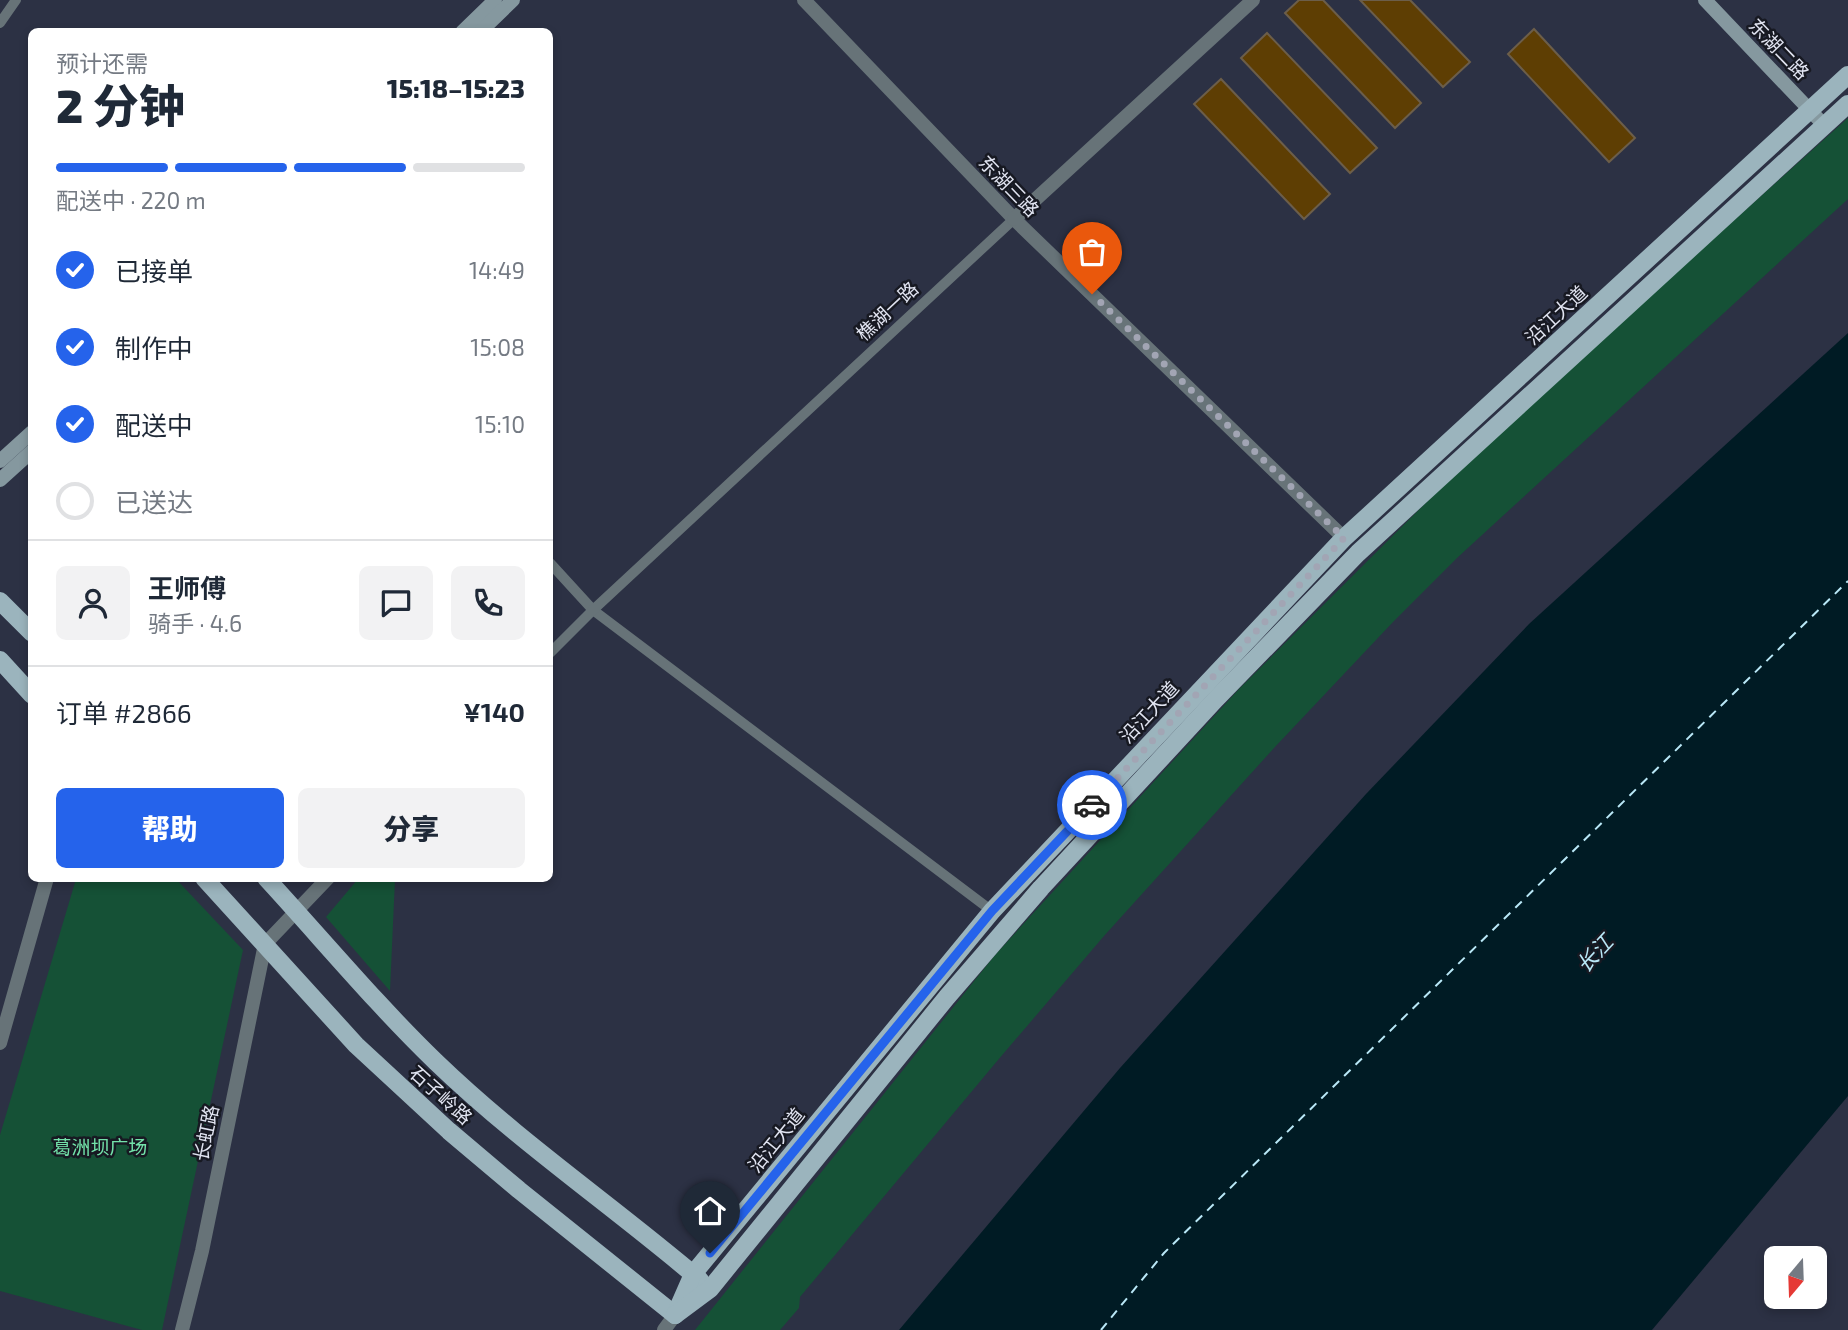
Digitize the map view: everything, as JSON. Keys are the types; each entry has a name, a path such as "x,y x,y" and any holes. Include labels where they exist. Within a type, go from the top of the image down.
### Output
{"main road":[{"path":"466,28 495,0"},
{"path":"484,28 513,0"},
{"name":"东湖二路","path":"1705,0 1824,125"},
{"name":"沿江大道","path":"675,1315 693,1274 992,911 1344,538 1848,75"},
{"name":"沿江大道","path":"675,1315 710,1289 965,976 1041,888 1216,699 1358,553 1848,104"},
{"path":"0,461 28,436"},
{"path":"0,480 28,455"},
{"path":"0,601 28,629"},
{"path":"0,660 28,691"},
{"name":"石子岭路","path":"208,882 356,1045 449,1131 675,1315"},
{"name":"石子岭路","path":"269,882 436,1062 531,1146 710,1289"}],"street":[{"path":"0,23 16,0"},
{"name":"东湖三路","path":"804,0 1014,219 1344,538"},
{"name":"樵湖一路","path":"553,650 1014,219 1253,0"},
{"path":"553,566 593,610 992,911"},
{"path":"0,1043 46,882"},
{"path":"265,944 324,882"},
{"name":"长虹路","path":"182,1330 202,1251 265,944"},
{"path":"664,1330 675,1315"}],"green space":[{"path":"1848,118 1848,199 1457,558 1274,748 1104,936 998,1060 800,1297 799,1308 780,1330 695,1330 995,955 1239,689 1489,440"},
{"name":"葛洲坝广场","path":"75,882 179,882 243,950 162,1330 142,1330 0,1291 0,1135"},
{"path":"355,882 395,882 390,991 326,917"}],"water":[{"name":"长江","path":"1848,333 1848,1096 1652,1330 899,1330 1120,1068 1366,794 1529,624"}],"building":[{"path":"1299,0 1323,0 1421,103 1395,128 1285,13"},
{"path":"1360,0 1410,0 1470,62 1443,87"},
{"path":"1534,29 1635,138 1609,162 1508,54"},
{"path":"1267,33 1377,148 1350,173 1241,58"},
{"path":"1221,79 1330,194 1304,219 1194,104"}],"ferry route":[{"path":"1101,1330 1164,1253 1848,581"}],"way so far":[{"path":"1092,294 1344,538 1092,805"}],"route":[{"path":"710,1253 992,911 1092,805"}]}
